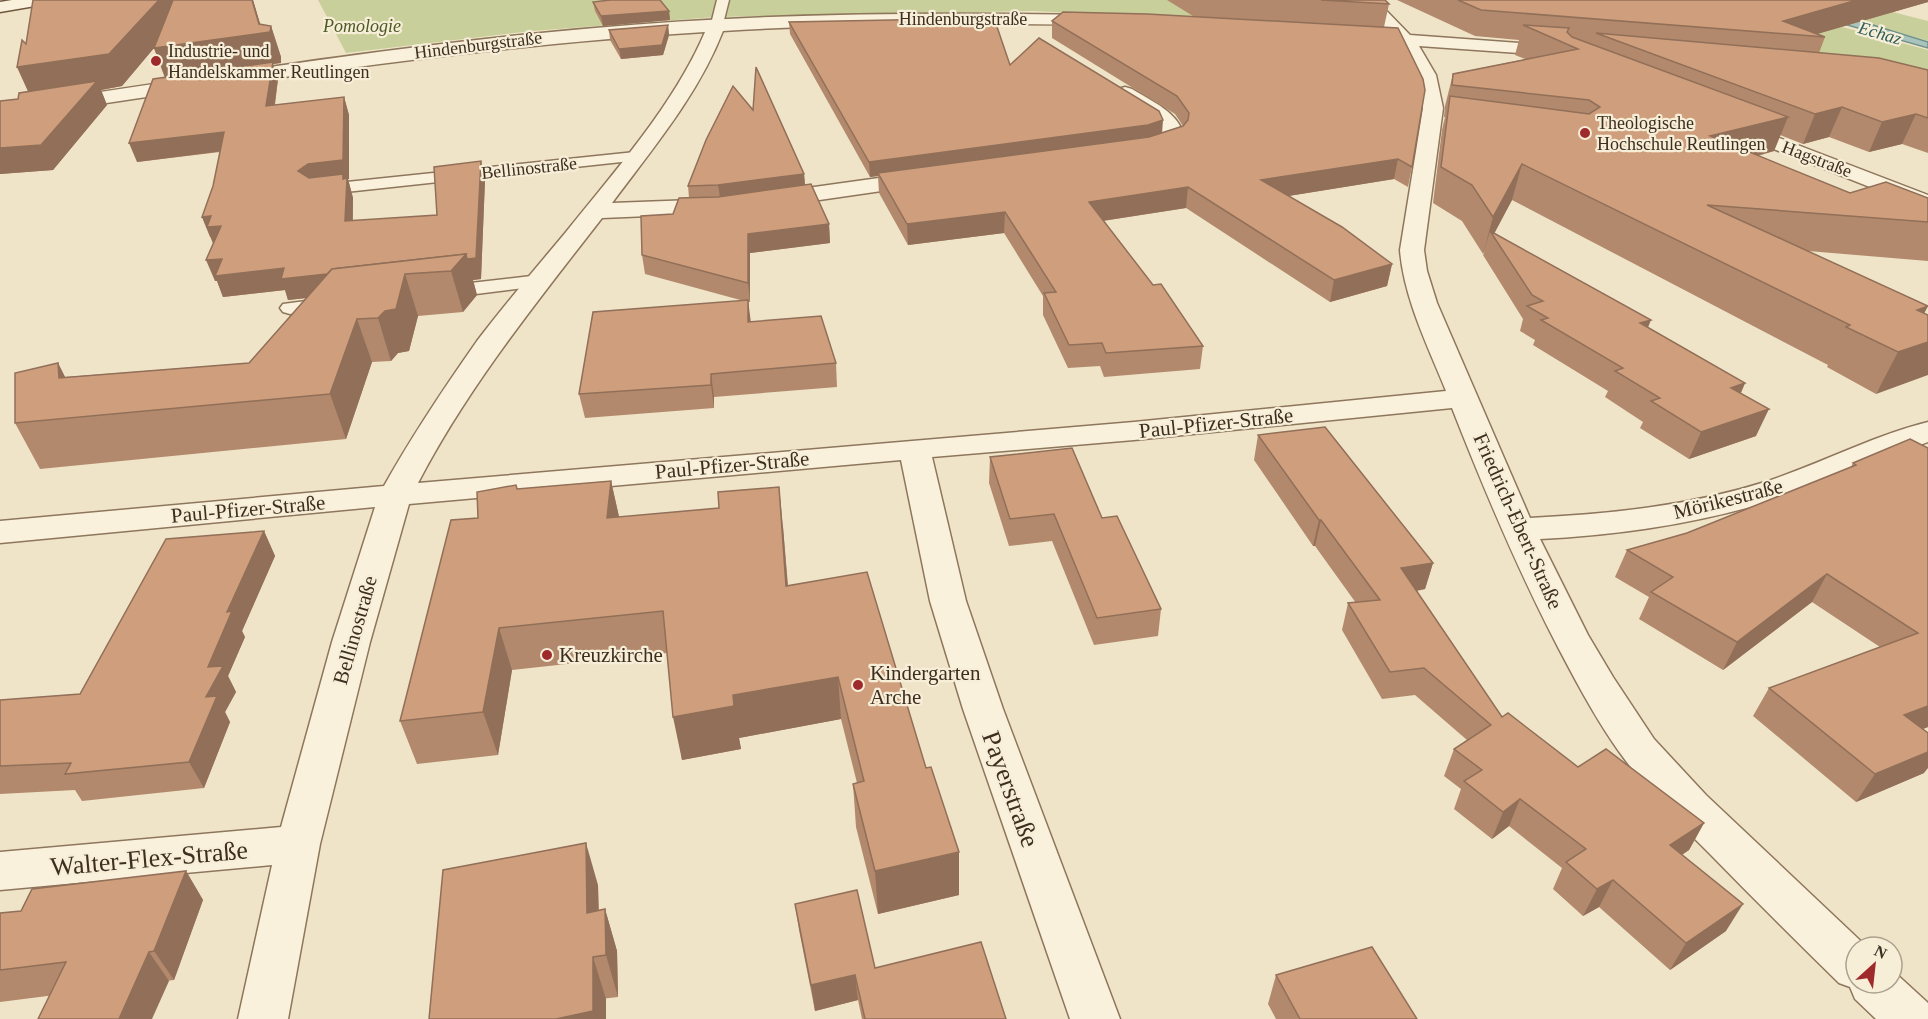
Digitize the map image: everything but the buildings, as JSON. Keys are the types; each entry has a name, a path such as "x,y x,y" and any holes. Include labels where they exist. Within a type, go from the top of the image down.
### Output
{"street":[{"path":"0,7 41,0"},
{"name":"Friedrich-Ebert-Straße","path":"1367,0 1406,39 1426,68 1432,86 1437,122 1414,233 1414,271 1424,303 1519,529 1574,643 1632,739 1659,773 1844,956"},
{"name":"Hindenburgstraße","path":"0,113 470,45 720,12 1118,21"},
{"name":"Bellinostraße","path":"263,1019 298,844 351,642 395,495 409,468 488,346 595,211 690,82 720,12"},
{"path":"1012,18 1017,26 1032,36"},
{"path":"1335,34 1538,50 1577,58"},
{"path":"1112,86 1166,120 1175,132 1174,138 1168,143 1126,151"},
{"name":"Hagstraße","path":"1716,120 1928,203"},
{"path":"595,211 675,209 746,203 948,176"},
{"name":"Paul-Pfizer-Straße","path":"0,532 395,495 1134,431 1465,398"},
{"name":"Mörikestraße","path":"1519,529 1572,527 1616,522 1682,512 1750,497 1928,430"},
{"name":"Payerstraße","path":"915,450 948,601 983,710 1095,1019"},
{"name":"Walter-Flex-Straße","path":"0,871 298,844"},
{"path":"1885,995 1910,1019"}],"lane":[{"name":"Bellinostraße","path":"315,190 635,157"},
{"path":"421,294 540,281"},
{"path":"290,308 350,302"}],"green space":[{"name":"Pomologie","path":"318,0 1351,0 1373,28 1033,11 715,17 532,31 346,53"},
{"path":"1846,0 1928,21 1928,41 1861,21"},
{"path":"1779,10 1928,50 1928,86 1801,66"}],"water":[{"name":"Echaz","path":"1847,17 1928,42 1928,48 1840,23"}],"place":[{"name":"Industrie- und Handelskammer Reutlingen","path":"156,61"},
{"name":"Theologische Hochschule Reutlingen","path":"1585,133"},
{"name":"Kreuzkirche","path":"547,655"},
{"name":"Kindergarten Arche","path":"858,685"}]}
